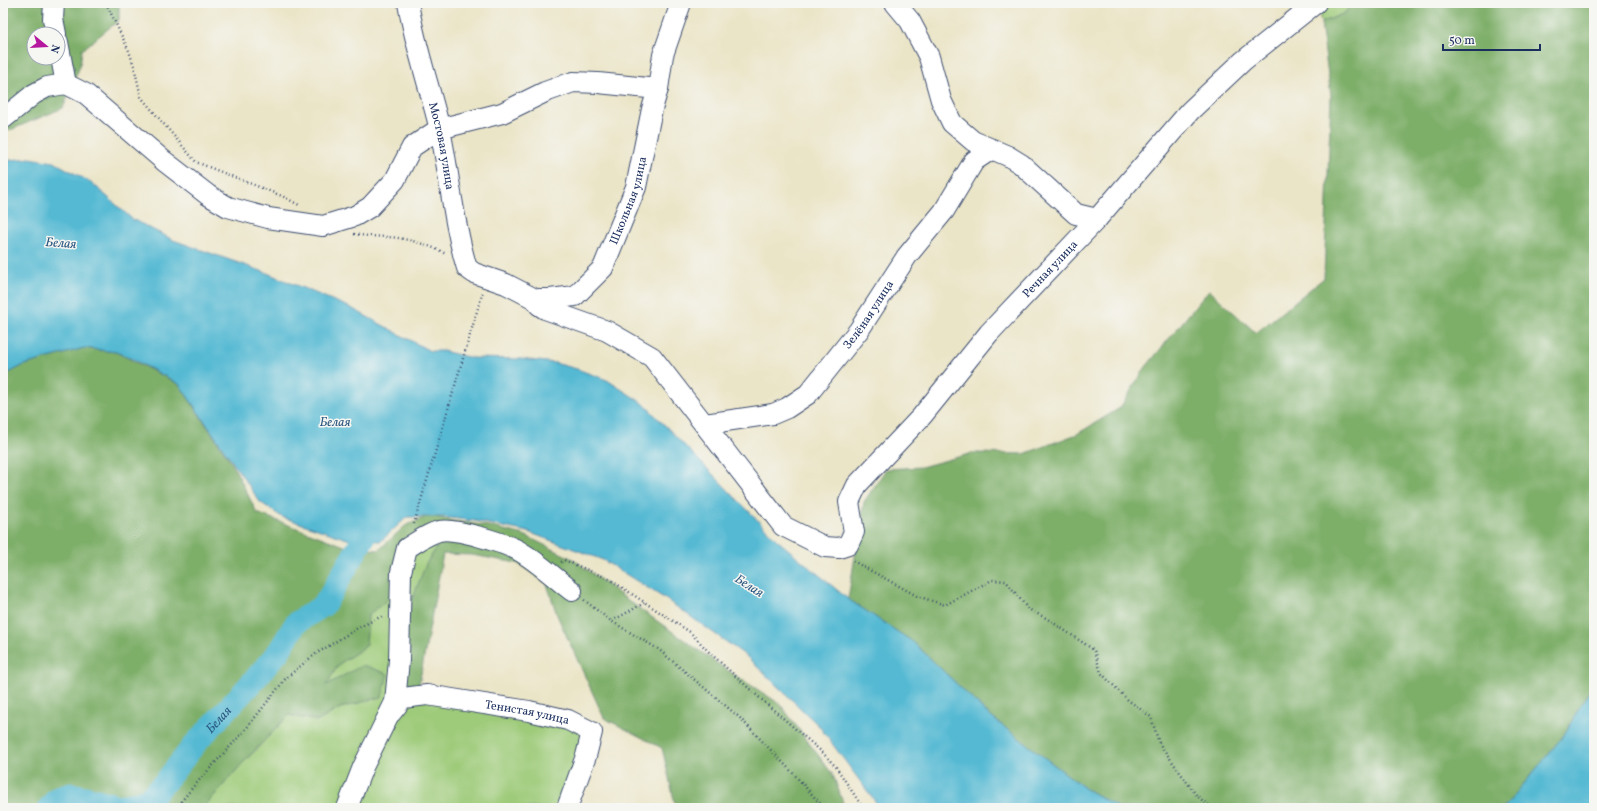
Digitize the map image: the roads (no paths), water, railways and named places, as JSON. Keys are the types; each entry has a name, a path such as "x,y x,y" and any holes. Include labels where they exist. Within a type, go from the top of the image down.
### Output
{"street":[{"path":"54,3 55,26"},
{"name":"Мостовая улица","path":"408,3 424,75 439,129 447,165 453,211 468,268 474,273 486,277"},
{"name":"Школьная улица","path":"486,277 506,284 535,299 550,300 575,296 603,268 636,187 652,109 658,89 663,55 681,3"},
{"path":"895,3 910,21 929,57 941,100 952,123 973,142 992,149 1021,164 1076,214 1096,219"},
{"name":"Речная улица","path":"704,424 783,526 825,547 839,548 848,545 854,532 849,502 857,485 922,416 989,333 1096,219 1190,111 1243,61 1316,3"},
{"path":"63,66 66,84"},
{"path":"3,119 34,94 47,87 66,84 86,94 164,161 208,195 228,207 268,218 300,224 323,226 355,216 370,207 395,180 412,147 439,129 502,113 545,92 574,82 658,89"},
{"name":"Зелёная улица","path":"704,424 773,414 787,408 808,394 858,330 907,256 944,211 974,161 992,149"},
{"path":"535,299 539,305 545,309 607,331 652,357 704,424"},
{"path":"347,808 364,767 395,702 399,660 401,572 406,548 426,536 440,530 457,531 485,538 521,551 572,591"},
{"name":"Тенистая улица","path":"389,715 403,698 427,695 530,711 568,720 592,732 586,756 566,808"}],"water":[{"name":"Белая","path":"30,158 54,162 92,183 132,219 173,240 267,273 351,308 430,351 443,351 472,358 520,359 555,363 607,380 644,404 777,540 848,599 913,642 991,717 1086,789 1119,808 880,808 819,726 745,655 664,598 603,560 528,532 475,521 443,517 407,517 381,541 350,540 282,517 260,502 179,384 131,358 116,352 84,348 24,365 3,376 3,165 10,160"},
{"path":"1594,682 1594,808 1504,808 1564,735"}],"waterway":[{"name":"Белая","path":"49,808 57,798 71,794 118,806 132,804 149,798 165,782 195,744 279,651 296,623 324,605 378,514"}]}
